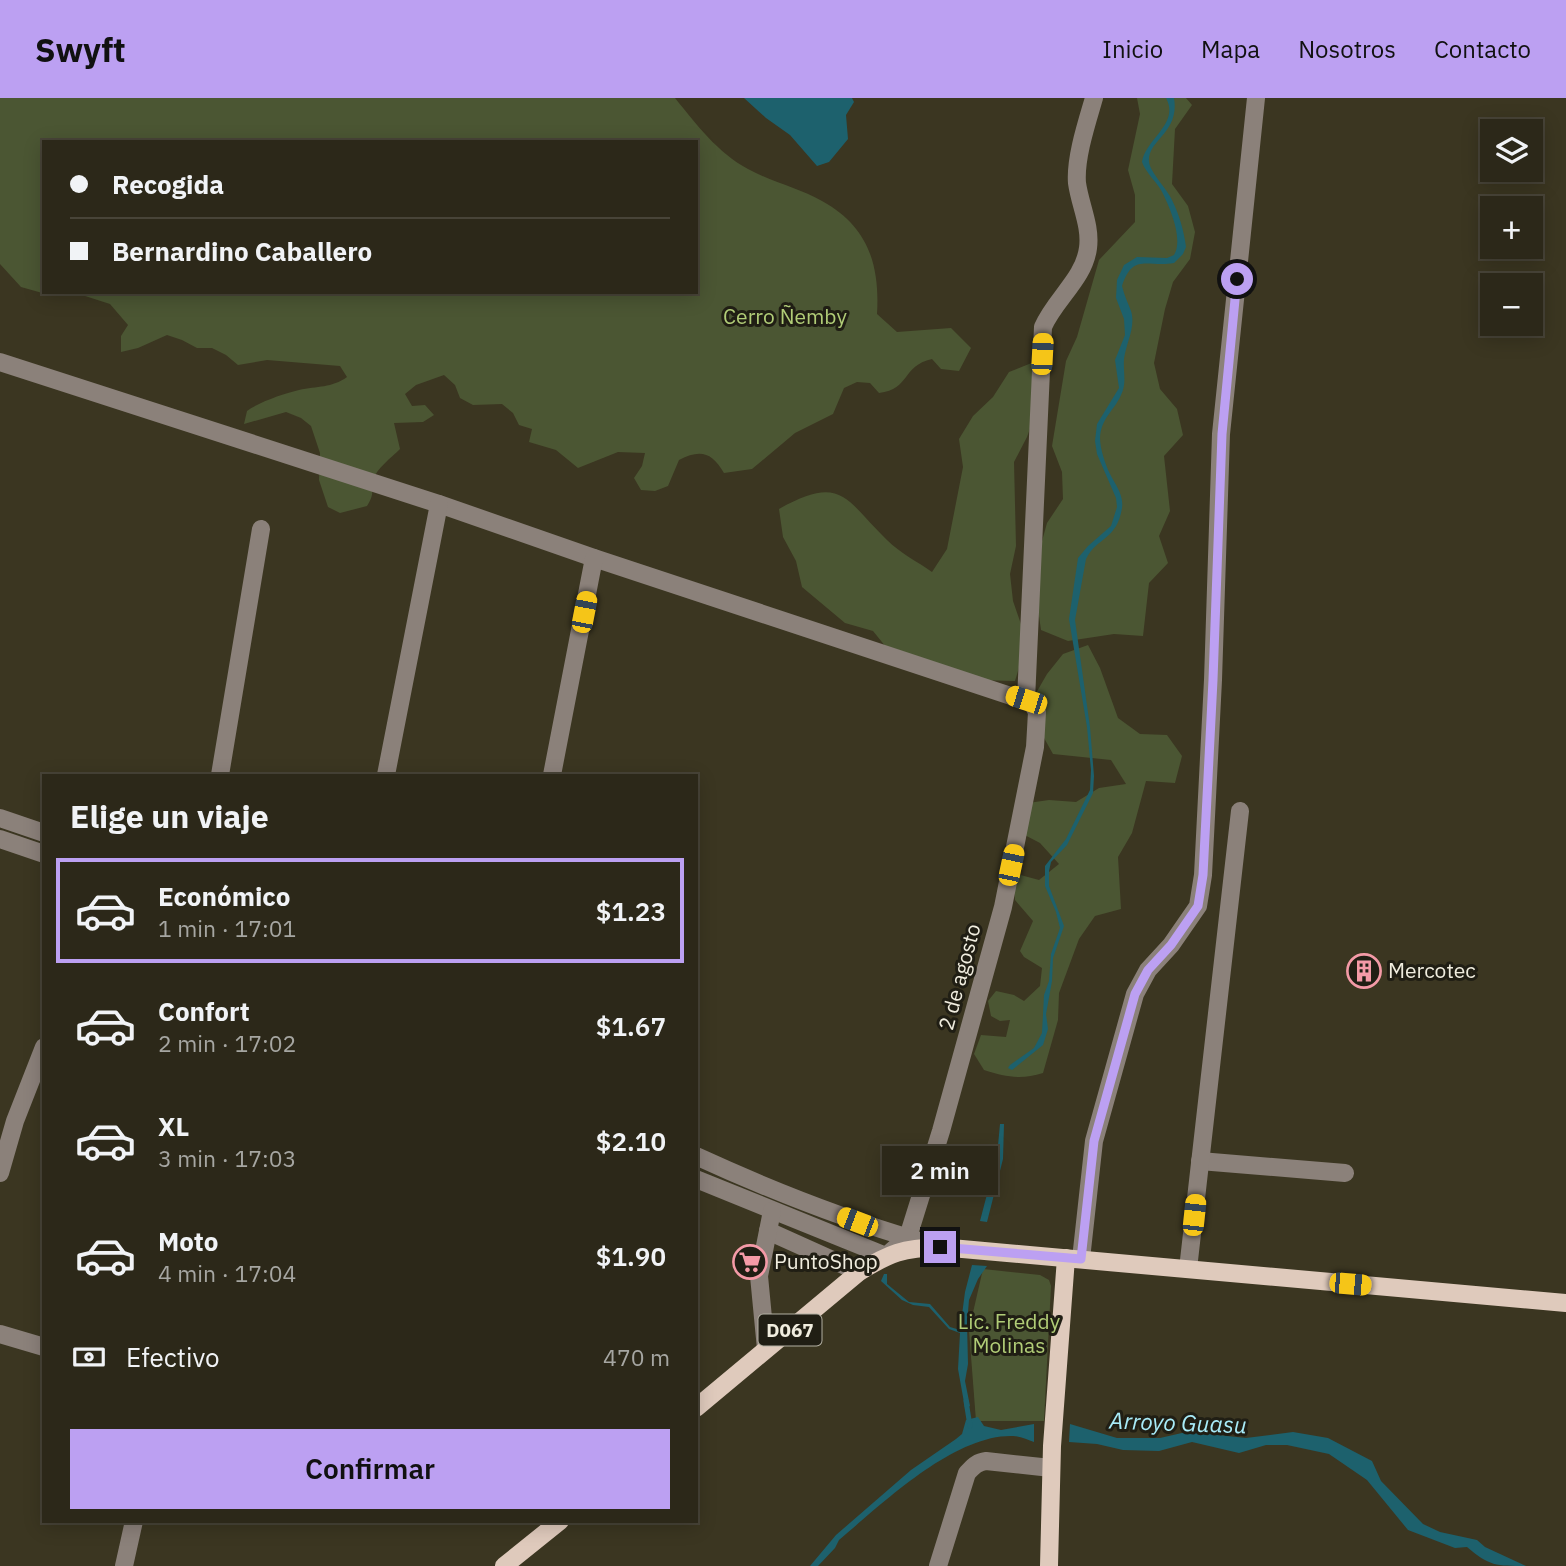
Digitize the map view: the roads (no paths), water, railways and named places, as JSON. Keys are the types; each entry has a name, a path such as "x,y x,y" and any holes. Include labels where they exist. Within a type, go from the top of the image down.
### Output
{"main road":[{"name":"D067","path":"699,1401 859,1272 886,1256 911,1248 940,1247 1566,1303"},
{"path":"1049,1566 1051,1468 1058,1352 1074,1259"},
{"path":"504,1566 558,1523"}],"street":[{"path":"0,362 439,504 594,558 1026,700 1043,327 1082,269 1088,247 1088,226 1077,181 1085,130 1094,98"},
{"path":"1074,1259 1094,1141 1135,994 1148,970 1171,945 1198,906 1203,875 1222,434 1256,98"},
{"path":"386,774 439,504"},
{"path":"220,774 261,528"},
{"path":"552,774 594,558"},
{"name":"2 de agosto","path":"908,1237 1003,907 1035,747 1037,712 1032,703 1026,700"},
{"path":"1188,1269 1240,811"},
{"path":"0,818 42,832"},
{"path":"0,839 42,853"},
{"path":"0,1173 15,1121 42,1052"},
{"path":"698,1157 857,1222 940,1247"},
{"path":"1200,1161 1345,1173"},
{"path":"698,1180 886,1256 908,1237"},
{"path":"766,1349 759,1276 772,1211"},
{"path":"768,1231 859,1272"},
{"path":"0,1334 42,1346"},
{"path":"938,1566 967,1473 978,1462 1051,1468"},
{"path":"124,1566 134,1523"}],"water":[{"path":"744,98 852,98 854,102 846,115 848,139 829,162 817,166 790,135"},
{"path":"1166,98 1174,98 1175,110 1168,128 1150,154 1149,162 1175,205 1186,247 1174,263 1136,265 1126,275 1122,286 1132,317 1132,329 1124,359 1124,386 1103,425 1100,438 1106,466 1120,494 1122,508 1116,526 1086,559 1075,620 1090,727 1093,793 1067,845 1051,862 1049,871 1049,886 1064,926 1053,958 1046,1014 1048,1029 1043,1045 1012,1070 1008,1068 1010,1065 1034,1048 1042,1033 1044,995 1049,981 1051,954 1060,928 1045,886 1045,866 1066,839 1090,790 1087,727 1069,619 1078,558 1111,526 1117,507 1116,498 1097,454 1095,441 1097,424 1119,388 1115,360 1125,335 1124,319 1116,298 1117,280 1124,265 1137,257 1167,258 1174,255 1177,248 1176,231 1168,204 1142,162 1169,116"},
{"path":"1000,1124 1004,1124 1003,1159 987,1222 980,1221 997,1156"},
{"path":"972,1265 987,1266 969,1300 968,1364 965,1381 970,1406 965,1408 958,1369 960,1333 949,1329 929,1307 913,1305 902,1300 881,1281 884,1274 887,1274 887,1284 909,1302 930,1304 950,1327 960,1330"},
{"path":"978,1417 984,1426 1001,1430 1034,1424 1034,1442 1016,1436 990,1438 943,1459 897,1491 839,1540 818,1566 810,1566 836,1535 911,1470 962,1434 966,1420"},
{"path":"1070,1424 1117,1438 1160,1438 1195,1430 1246,1438 1293,1432 1328,1438 1372,1461 1381,1481 1423,1524 1440,1532 1477,1540 1485,1547 1526,1566 1494,1564 1467,1547 1455,1548 1408,1530 1367,1480 1329,1454 1287,1445 1266,1445 1239,1453 1192,1442 1159,1451 1123,1450 1097,1444 1069,1442"}],"waterway":[{"path":"966,1401 970,1426"}],"place":[{"name":"Mercotec","path":"1364,971"},
{"name":"PuntoShop","path":"750,1262"}],"park label":[{"name":"Cerro Ñemby","path":"785,317"},
{"name":"Lic. Freddy Molinas","path":"1009,1334"}],"water label":[{"name":"Arroyo Guasu","path":"1178,1423"}]}
